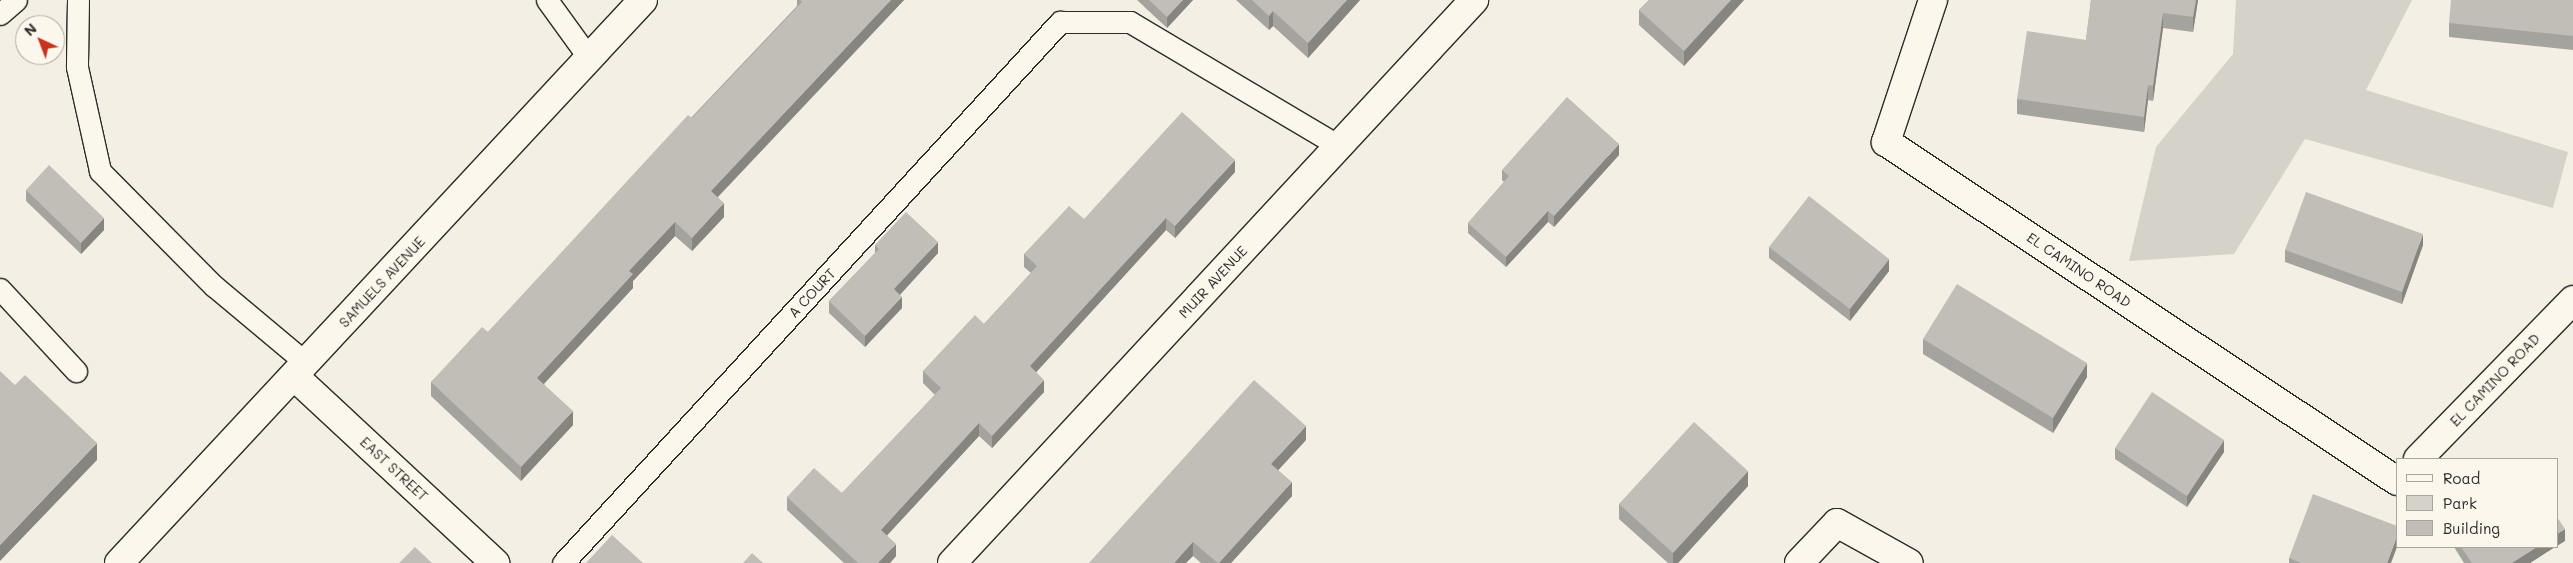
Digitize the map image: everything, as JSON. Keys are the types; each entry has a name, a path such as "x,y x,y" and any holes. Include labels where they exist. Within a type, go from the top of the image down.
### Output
{"street":[{"name":"SAMUELS AVENUE","path":"120,563 643,0"},
{"name":"MUIR AVENUE","path":"952,563 1474,0"},
{"name":"EL CAMINO ROAD","path":"1933,0 1886,142 2396,480"},
{"name":"EL CAMINO ROAD","path":"2419,458 2573,300"},
{"name":"EAST STREET","path":"300,370 495,563"},
{"path":"1799,563 1837,523 1909,563"}],"lane":[{"path":"0,14 16,0"},
{"path":"78,0 77,67 100,171 300,370"},
{"path":"547,0 589,58"},
{"name":"A COURT","path":"563,563 1060,22 1130,22 1338,146"},
{"path":"0,289 76,371"}],"green space":[{"path":"2236,0 2412,0 2366,90 2568,152 2553,208 2305,139 2234,254 2129,261 2156,147 2233,54"}],"building":[{"path":"800,0 891,0 711,191 724,203 692,238 675,222 629,271 633,274 537,378 573,411 521,467 431,382 482,327 488,332 688,115 692,118 802,2"},
{"path":"1149,0 1183,0 1167,17"},
{"path":"1252,0 1347,0 1308,43 1273,11 1269,16"},
{"path":"1649,0 1731,0 1684,51 1639,10"},
{"path":"2091,0 2196,0 2193,17 2163,13 2153,86 2148,85 2144,117 2017,99 2027,31 2086,40"},
{"path":"2451,0 2573,0 2573,36 2449,23"},
{"path":"1567,97 1619,144 1554,216 1548,211 1506,257 1468,223 1509,176 1502,170"},
{"path":"1182,112 1235,160 1175,226 1166,218 1030,366 1044,380 992,436 979,423 881,530 896,544 878,563 858,563 787,497 814,468 842,493 941,388 923,371 975,315 984,324 1037,266 1024,254 1069,206 1084,219"},
{"path":"49,165 104,218 81,243 26,190"},
{"path":"2306,192 2423,234 2402,292 2285,250"},
{"path":"1809,196 1889,259 1850,309 1769,247"},
{"path":"906,212 938,242 894,289 902,297 865,336 829,301 879,249 875,245"},
{"path":"1957,284 2087,363 2053,418 1923,339"},
{"path":"0,371 15,385 25,375 97,443 0,545"},
{"path":"1254,380 1306,426 1271,464 1292,482 1219,563 1193,542 1174,563 1089,563"},
{"path":"2152,392 2224,440 2187,496 2115,448"},
{"path":"1694,422 1748,471 1673,553 1619,504"},
{"path":"2313,494 2396,526 2396,539 2387,563 2301,563 2289,558"},
{"path":"2558,518 2565,529 2558,533"},
{"path":"612,535 643,563 586,563"},
{"path":"415,547 432,563 399,563"},
{"path":"2462,548 2535,548 2512,563 2472,563"},
{"path":"752,553 763,563 743,563"}]}
